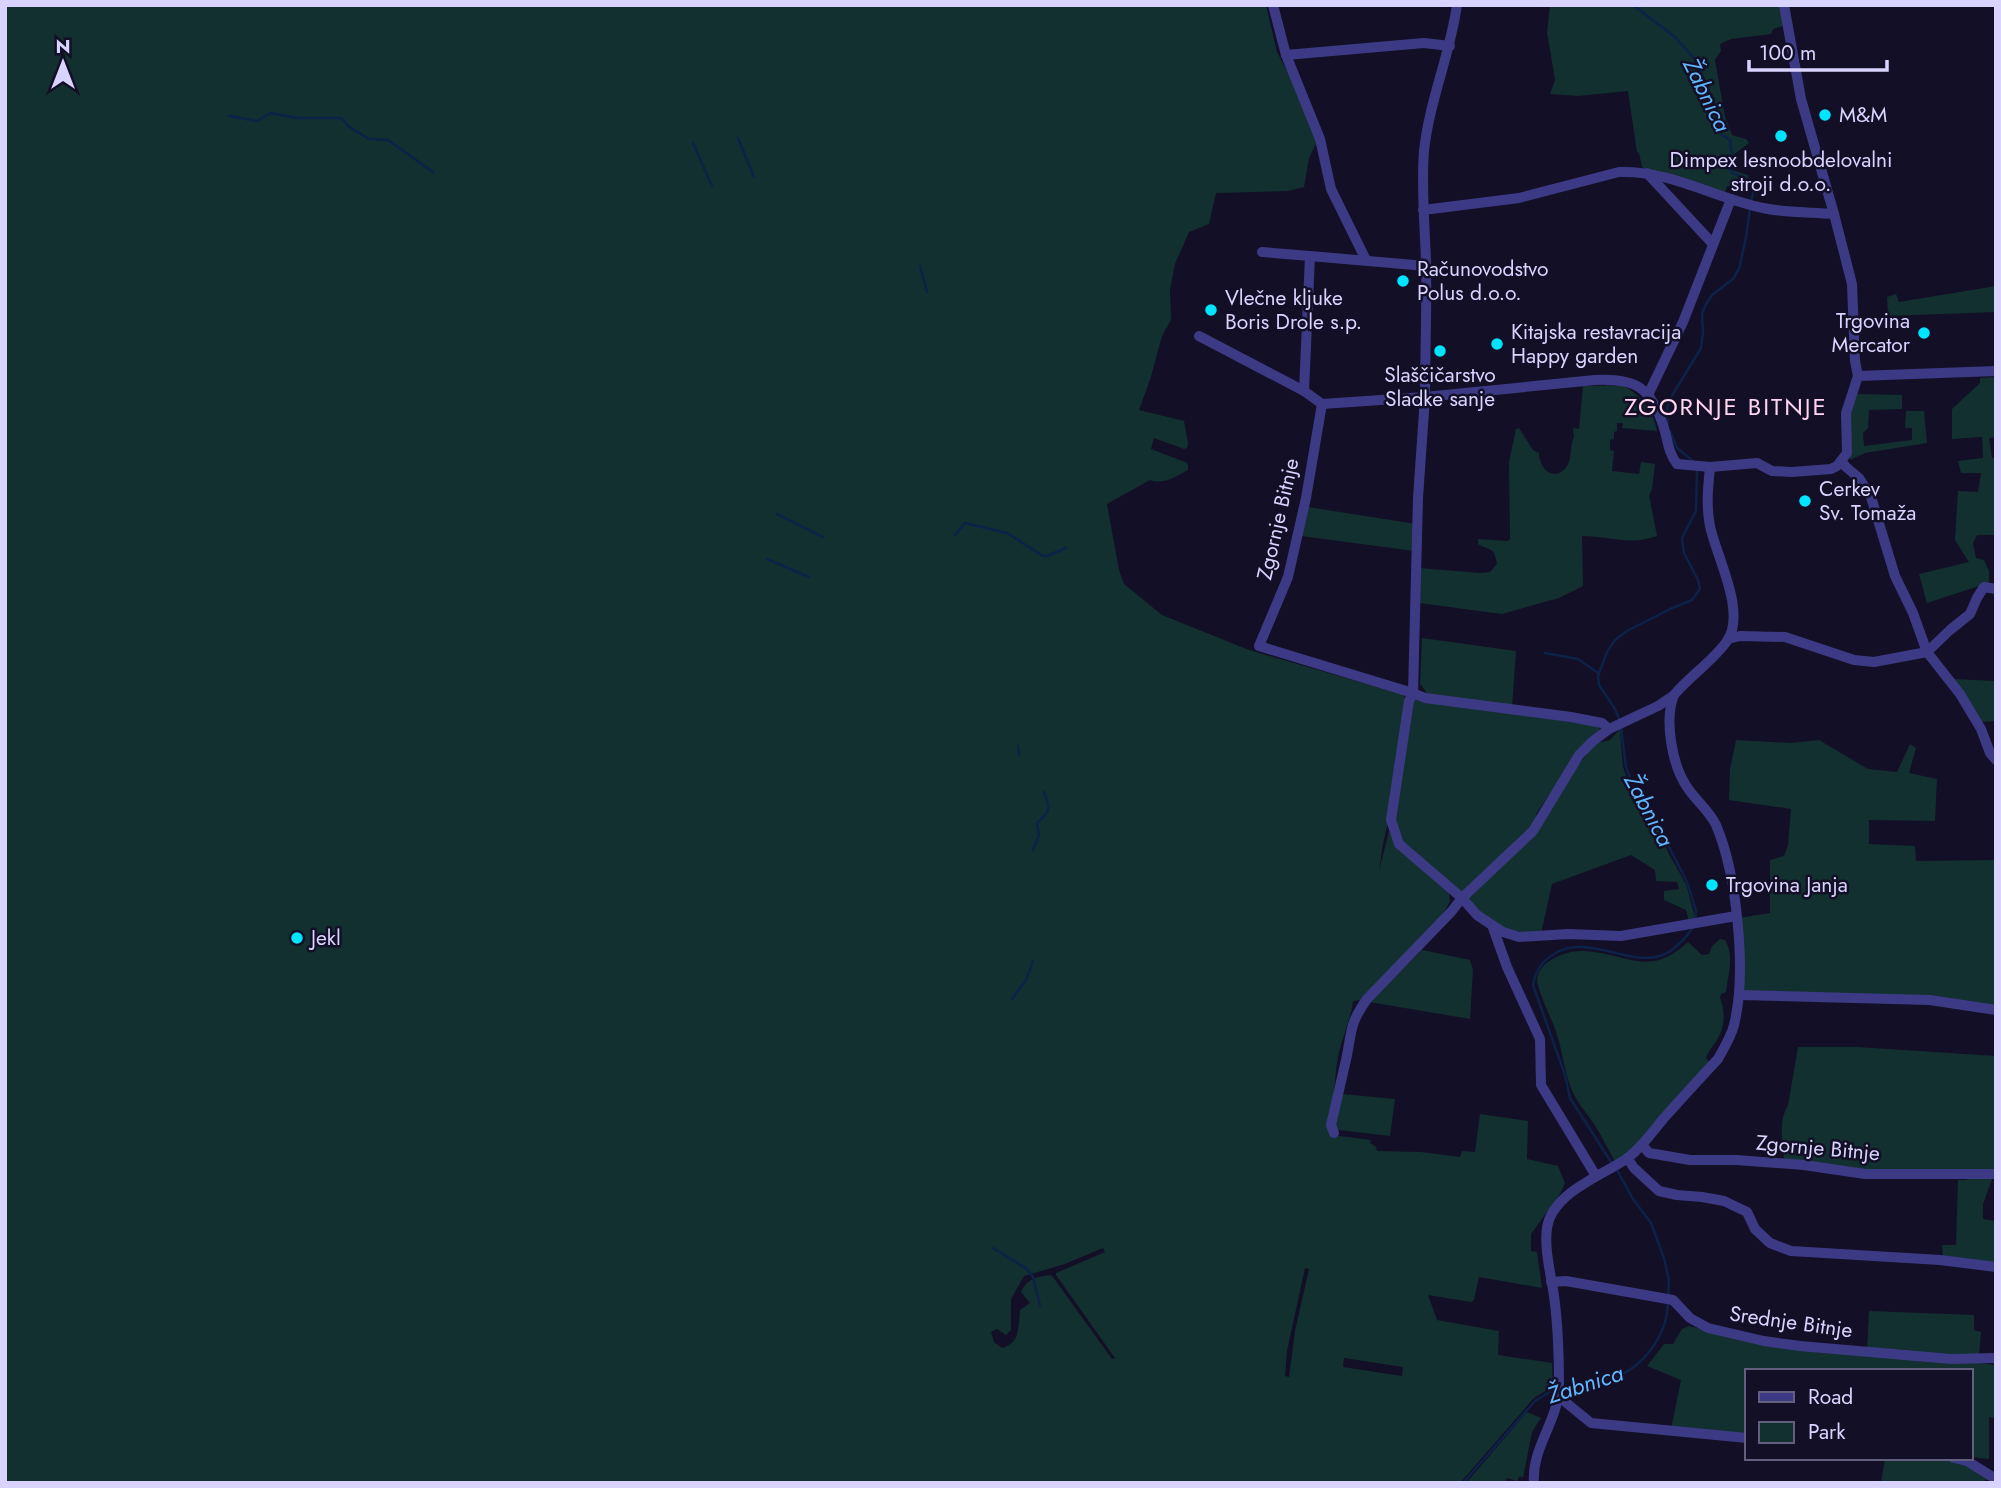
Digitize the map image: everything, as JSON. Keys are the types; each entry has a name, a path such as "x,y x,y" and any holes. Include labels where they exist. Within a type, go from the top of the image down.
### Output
{"street":[{"path":"1273,5 1286,55 1320,139 1331,189 1366,260"},
{"path":"1457,5 1450,46 1427,131 1423,174 1426,266 1425,397 1418,498 1413,693 1409,701 1391,820 1399,844 1462,898 1477,915 1503,932 1519,937 1568,934 1621,936 1736,916"},
{"path":"1199,337 1304,391 1322,404 1610,379 1630,382 1648,395 1660,416 1667,444 1677,464 1706,467 1757,463 1772,471 1792,472 1837,466 1847,453 1846,413 1858,376 1852,284 1801,99 1784,5"},
{"path":"1286,55 1424,43 1450,46"},
{"path":"1423,210 1519,198 1619,172 1647,173 1764,209 1834,214"},
{"path":"1647,173 1713,243"},
{"path":"1648,395 1683,322 1731,199"},
{"path":"1262,252 1426,266"},
{"path":"1304,391 1310,256"},
{"path":"1858,376 1996,371"},
{"name":"Zgornje Bitnje","path":"1322,404 1306,498 1287,577 1259,646 1425,698 1571,717 1602,723 1612,728"},
{"path":"1842,461 1859,478 1871,497 1895,576 1913,613 1927,652 1961,694 1996,760"},
{"path":"1334,1133 1331,1125 1350,1029 1367,999 1462,898 1533,831 1579,755 1593,741 1674,695 1728,639 1733,624 1733,612 1728,584 1710,526 1706,467"},
{"path":"1728,639 1740,636 1785,637 1854,660 1874,662 1927,652 1970,614 1984,587 1996,589"},
{"path":"1534,1483 1536,1457 1559,1396 1555,1307 1547,1241 1550,1218 1569,1194 1625,1160 1642,1145 1718,1059 1733,1028 1739,995 1733,884 1720,834 1710,814 1687,788 1676,764 1670,712 1674,695"},
{"path":"1492,925 1507,967 1540,1039 1541,1086 1601,1174"},
{"path":"1739,995 1930,1000 1996,1010"},
{"name":"Zgornje Bitnje","path":"1642,1145 1648,1153 1690,1160 1794,1164 1865,1174 1996,1174"},
{"path":"1625,1160 1659,1191 1724,1201 1747,1212 1755,1229 1770,1244 1791,1251 1940,1260 1996,1267"},
{"name":"Srednje Bitnje","path":"1551,1282 1566,1281 1668,1299 1690,1318 1707,1328 1764,1342 1951,1359 1996,1358"},
{"path":"1559,1396 1591,1423 1745,1438"},
{"path":"1963,1460 1996,1479"}],"green space":[{"path":"5,5 1266,5 1277,52 1300,96 1318,140 1309,158 1304,187 1288,191 1216,193 1209,224 1189,232 1175,264 1170,290 1171,320 1162,336 1139,410 1184,421 1187,448 1154,438 1151,449 1185,462 1188,464 1188,470 1165,481 1150,480 1107,504 1119,570 1124,584 1162,615 1249,650 1404,695 1379,871 1389,831 1449,893 1450,901 1443,914 1362,1000 1353,1001 1338,1056 1331,1135 1371,1140 1370,1143 1377,1151 1421,1152 1460,1157 1462,1151 1475,1152 1480,1114 1528,1121 1527,1159 1558,1166 1565,1183 1531,1234 1531,1251 1537,1252 1542,1288 1479,1277 1474,1300 1471,1302 1428,1295 1437,1320 1499,1331 1498,1355 1552,1363 1553,1386 1534,1398 1460,1483 5,1483","holes":["1103,1248 1105,1252 1056,1275 1115,1358 1112,1359 1050,1275 1032,1279 1023,1288 1021,1292 1030,1303 1020,1310 1017,1334 1013,1342 1002,1348 994,1342 991,1332 997,1329 1006,1335 1011,1330 1011,1299 1024,1276 1065,1264","1305,1268 1309,1269 1295,1331 1289,1377 1285,1376 1287,1351","1344,1358 1403,1367 1402,1376 1343,1367"]},
{"path":"1550,5 1781,5 1784,26 1773,29 1771,34 1731,39 1720,44 1721,51 1715,60 1725,117 1732,135 1746,139 1749,143 1733,155 1732,170 1748,175 1748,179 1739,177 1733,186 1727,186 1725,193 1642,167 1637,152 1628,91 1578,96 1550,94 1555,80 1547,32"},
{"path":"1996,286 1996,312 1888,316 1887,297 1896,294 1899,302"},
{"path":"1996,377 1996,437 1989,438 1992,458 1996,458 1996,535 1977,535 1973,543 1976,558 1984,560 1989,571 1989,585 1927,603 1919,574 1969,562 1955,540 1958,491 1978,492 1981,473 1961,473 1958,461 1983,458 1982,437 1952,439 1952,409 1980,383 1980,378"},
{"path":"1622,385 1635,393 1645,404 1657,431 1622,428 1623,423 1617,423 1614,439 1610,440 1610,450 1614,451 1612,471 1639,474 1641,462 1655,464 1649,495 1657,536 1628,540 1582,536 1583,586 1559,598 1502,614 1419,603 1419,568 1480,573 1490,572 1497,564 1493,552 1478,544 1478,539 1510,539 1509,462 1516,429 1519,428 1533,450 1539,453 1541,463 1547,471 1560,473 1569,461 1573,428 1579,429 1583,386"},
{"path":"1902,395 1902,409 1869,410 1868,428 1863,433 1864,446 1912,440 1912,428 1905,428 1906,411 1924,411 1927,443 1865,453 1850,460 1848,418 1854,396"},
{"path":"1308,507 1416,524 1414,551 1301,536"},
{"path":"1422,638 1516,651 1512,708 1426,695 1420,684"},
{"path":"1952,679 1996,681 1996,721 1978,722"},
{"path":"1414,698 1539,716 1599,727 1600,731 1577,754 1536,814 1538,818 1527,833 1461,895 1401,843 1393,819"},
{"path":"1620,729 1623,767 1630,787 1650,811 1686,884 1696,921 1689,922 1686,910 1664,900 1664,891 1679,889 1677,882 1656,881 1655,870 1631,855 1552,884 1541,934 1516,932 1499,926 1467,898 1535,833 1575,769 1596,743 1610,740"},
{"path":"1736,740 1791,743 1819,740 1868,769 1897,772 1910,744 1916,748 1909,773 1937,779 1935,821 1869,820 1869,844 1915,846 1916,861 1996,860 1996,1007 1743,992 1739,918 1770,913 1770,860 1784,856 1788,845 1791,809 1729,800 1730,769"},
{"path":"1720,939 1725,940 1728,946 1730,966 1726,992 1721,994 1720,998 1724,1015 1723,1026 1706,1058 1709,1062 1636,1146 1615,1162 1571,1088 1557,1034 1541,995 1537,980 1539,973 1548,962 1569,952 1599,953 1649,962 1674,953 1688,942 1702,955 1709,954 1712,946"},
{"path":"1422,950 1470,960 1473,970 1470,1019 1369,1002"},
{"path":"1798,1047 1857,1047 1996,1056 1996,1171 1864,1171 1784,1160 1782,1125"},
{"path":"1342,1094 1395,1099 1390,1136 1339,1130 1334,1126"},
{"path":"1968,1177 1992,1179 1983,1204 1983,1219 1996,1221 1996,1263 1943,1258 1942,1245 1956,1245 1958,1180 1967,1180"},
{"path":"1869,1311 1974,1315 1974,1330 1981,1332 1979,1355 1867,1350"},
{"path":"1689,1326 1995,1365 1996,1418 1989,1417 1989,1459 1973,1457 1973,1369 1745,1369 1745,1435 1671,1429 1681,1380 1647,1366 1664,1344 1673,1344 1682,1329"},
{"path":"1527,1412 1541,1418 1532,1432 1523,1478 1520,1476 1517,1481 1507,1478 1504,1483 1466,1483"},
{"path":"1885,1460 1952,1460 1964,1464 1988,1479 1979,1483 1881,1483"}],"waterway":[{"name":"Žabnica","path":"1633,5 1675,37 1694,58 1708,89 1722,135 1730,140 1732,154 1729,165 1732,173 1752,181 1754,190 1751,201"},
{"path":"229,116 257,121 271,113 297,118 341,118 348,126 369,139 388,140 433,172"},
{"path":"738,138 754,177"},
{"path":"693,143 712,186"},
{"name":"Žabnica","path":"1668,424 1667,407 1701,348 1702,314 1705,306 1712,295 1733,279 1739,269 1750,208"},
{"path":"920,266 927,292"},
{"name":"Žabnica","path":"1670,431 1677,448 1693,461"},
{"name":"Žabnica","path":"1620,721 1599,685 1598,676 1607,652 1615,640 1627,631 1692,600 1700,589 1684,553 1682,538 1696,511 1697,470"},
{"path":"777,514 823,537"},
{"path":"955,535 965,523 1007,533 1043,556 1066,548"},
{"path":"767,559 809,577"},
{"path":"1545,653 1578,659 1598,673"},
{"name":"Žabnica","path":"1621,727 1626,767 1634,788 1645,800 1687,882 1696,911 1695,920"},
{"path":"1018,746 1019,755"},
{"path":"1033,850 1039,835 1037,823 1048,809 1044,792"},
{"name":"Žabnica","path":"1613,1165 1570,1098 1565,1075 1533,985 1536,975 1540,967 1554,954 1579,947 1643,958 1656,957 1678,945 1694,926"},
{"path":"1012,999 1026,980 1033,961"},
{"name":"Žabnica","path":"1617,1170 1633,1199 1651,1223 1664,1258 1669,1281 1668,1297"},
{"path":"993,1248 1027,1269 1033,1277 1040,1306"},
{"name":"Žabnica","path":"1561,1387 1616,1377 1636,1365 1658,1338 1667,1316 1668,1304"},
{"name":"Žabnica","path":"1463,1483 1535,1401 1554,1389"}],"place":[{"name":"M&M","path":"1825,115"},
{"name":"Dimpex lesnoobdelovalni stroji d.o.o.","path":"1781,136"},
{"name":"Računovodstvo Polus d.o.o.","path":"1403,281"},
{"name":"Vlečne kljuke Boris Drole s.p.","path":"1211,310"},
{"name":"Trgovina Mercator","path":"1924,333"},
{"name":"Kitajska restavracija Happy garden","path":"1497,344"},
{"name":"Slaščičarstvo Sladke sanje","path":"1440,351"},
{"name":"Cerkev Sv. Tomaža","path":"1805,501"},
{"name":"Trgovina Janja","path":"1712,885"},
{"name":"Jekl","path":"297,938"}],"district":[{"name":"ZGORNJE BITNJE","path":"1726,407"}]}
